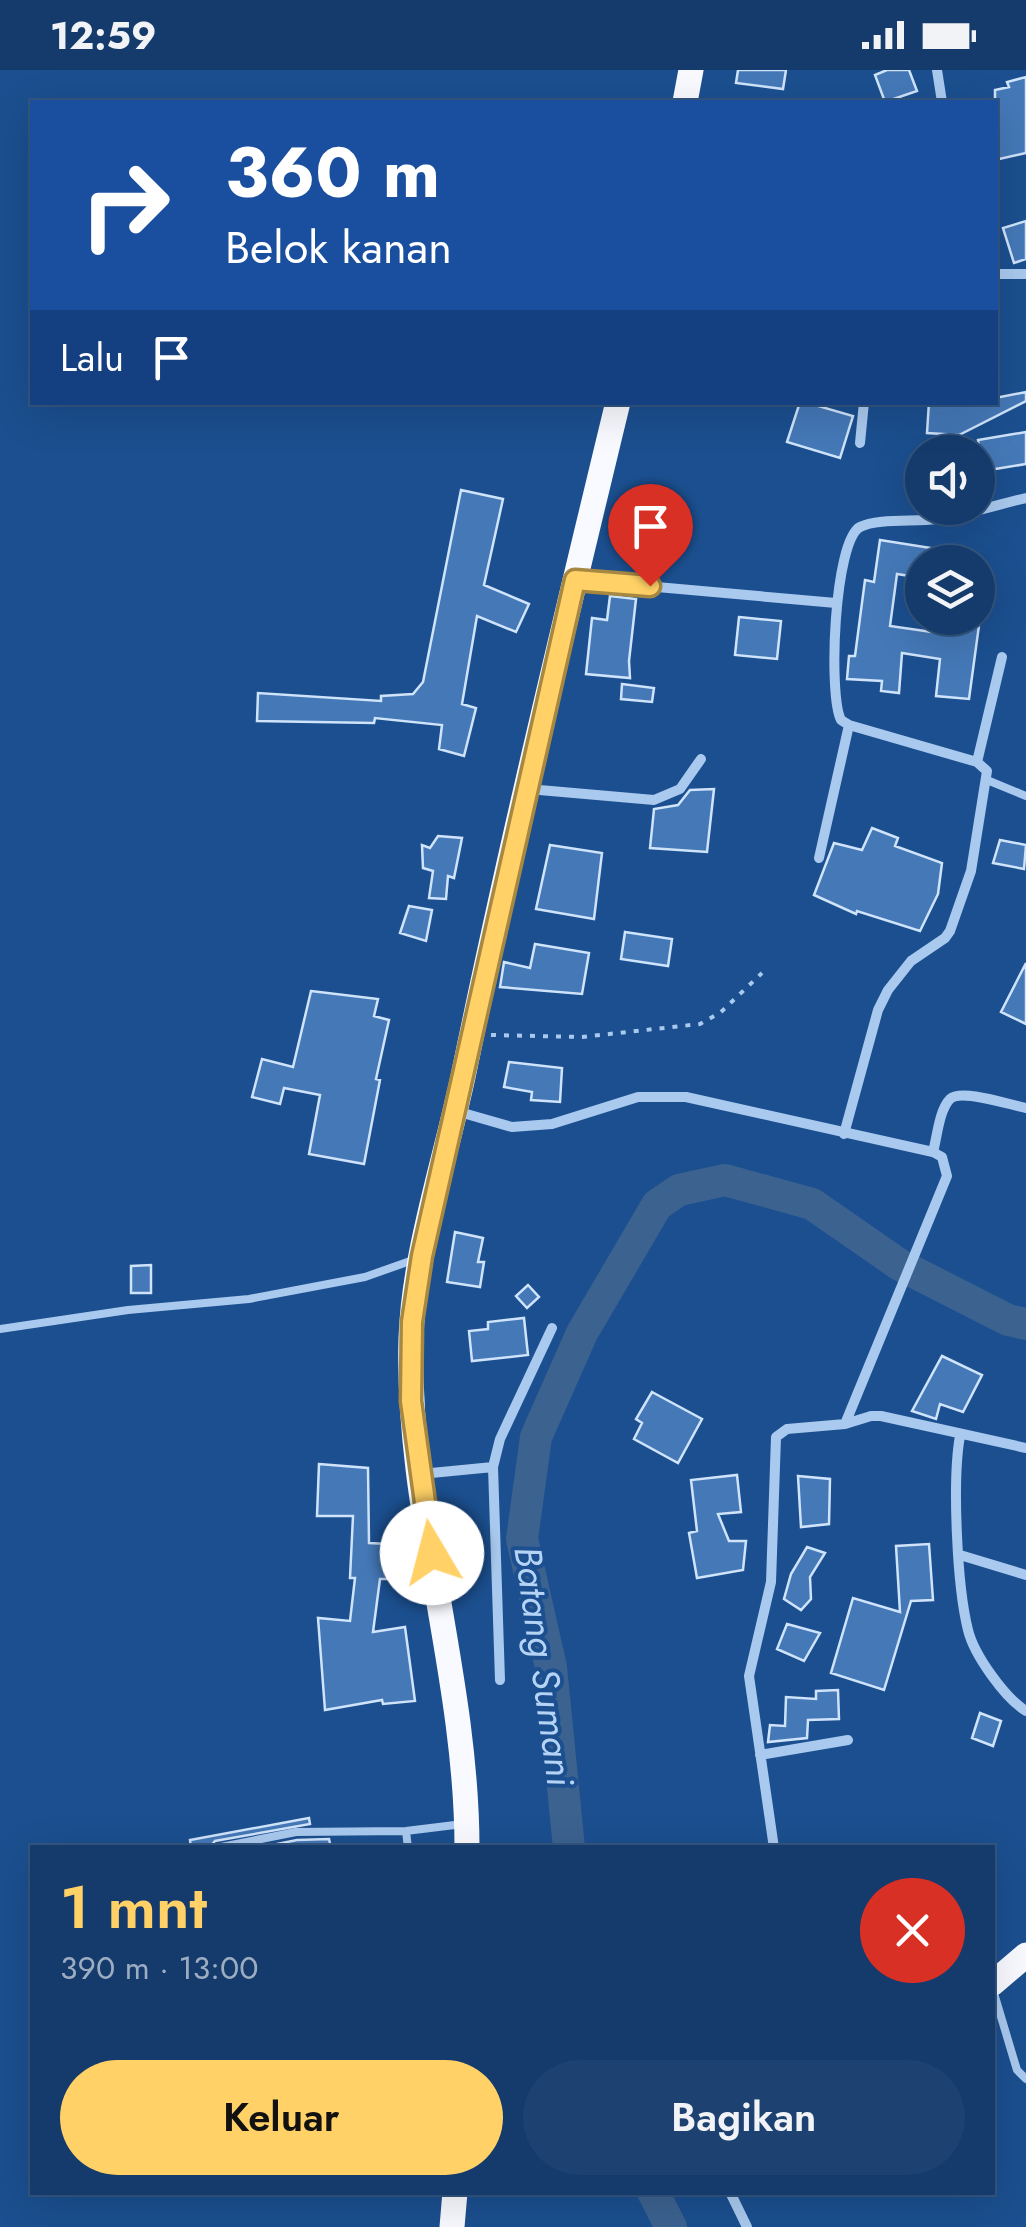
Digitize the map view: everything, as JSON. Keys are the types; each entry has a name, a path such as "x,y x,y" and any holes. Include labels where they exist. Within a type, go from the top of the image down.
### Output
{"highway":[{"path":"684,100 692,70"},
{"path":"468,1835 463,1758 411,1401 411,1332 422,1256 617,405"},
{"path":"995,1984 1026,1955"},
{"path":"452,2227 455,2195"}],"street":[{"path":"937,70 942,100"},
{"path":"998,272 1026,274"},
{"path":"860,443 864,405"},
{"path":"844,1134 878,1010 888,990 911,961 950,931 971,872 987,772 977,762 850,726 837,712 836,603 851,535 860,527 936,519 1026,498"},
{"path":"575,580 836,603"},
{"path":"977,762 1002,657"},
{"path":"818,858 850,726"},
{"path":"528,789 654,800 680,789 701,759"},
{"path":"932,1152 952,1097 964,1094 1026,1108"},
{"path":"456,1111 512,1127 552,1124 638,1097 686,1097 932,1152 942,1158 947,1176 844,1424"},
{"path":"500,1680 492,1467 500,1439 552,1328"},
{"path":"774,1845 749,1676 771,1582 776,1436 787,1428 844,1424 881,1416 1026,1448"},
{"path":"960,1436 956,1464 960,1555 969,1635 1004,1693 1026,1711"},
{"path":"420,1474 492,1467"},
{"path":"960,1555 1026,1575"},
{"path":"760,1755 848,1740"},
{"path":"731,2195 747,2227"}],"lane":[{"path":"986,780 1026,796"},
{"path":"0,1329 128,1310 281,1294 365,1277 422,1256"},
{"path":"406,1831 408,1845"},
{"path":"231,1845 296,1832 468,1835"},
{"path":"995,1997 1018,2070 1026,2079"}],"path":[{"path":"472,1034 582,1036 700,1024 720,1012 762,973"}],"building":[{"path":"738,70 786,70 783,89 736,83"},
{"path":"887,70 909,70 917,91 884,100 875,75"},
{"path":"1026,77 1026,153 998,159 995,90 1009,87 1007,82"},
{"path":"1026,221 1026,259 1014,263 1003,228"},
{"path":"1026,392 1026,401 959,435 927,433 929,405 998,405 998,397"},
{"path":"799,405 818,405 853,416 840,458 787,442"},
{"path":"1026,432 1026,464 995,469 995,437"},
{"path":"461,490 503,499 484,585 529,604 516,632 477,616 462,704 476,708 464,756 439,749 442,725 375,718 374,723 257,721 258,693 381,701 381,696 413,694 423,682"},
{"path":"880,540 912,545 905,545 905,575 897,574 890,626 905,628 905,635 978,635 969,699 936,696 940,659 902,653 899,693 881,691 882,681 847,679 849,656 855,656 865,580 874,582"},
{"path":"610,596 636,599 630,678 586,674 592,618 607,620"},
{"path":"739,617 781,621 777,659 735,655"},
{"path":"622,684 654,688 652,702 621,699"},
{"path":"714,789 707,852 650,848 654,809 678,805 690,790"},
{"path":"872,828 898,838 895,846 942,863 938,894 920,931 857,911 856,914 814,895 834,843 862,850"},
{"path":"438,836 462,838 454,878 448,876 446,899 429,898 433,871 423,868 422,845 430,848"},
{"path":"1000,840 1026,845 1024,869 993,863"},
{"path":"550,845 602,853 594,919 536,909"},
{"path":"409,906 432,910 426,941 400,933"},
{"path":"625,932 672,939 668,966 621,959"},
{"path":"535,944 589,953 582,994 500,987 504,962 530,968"},
{"path":"1026,963 1026,1024 1001,1012"},
{"path":"311,991 378,999 374,1016 389,1020 364,1164 309,1154 320,1095 284,1088 280,1104 252,1097 262,1059 293,1067"},
{"path":"509,1062 562,1068 560,1102 531,1100 532,1092 504,1087"},
{"path":"455,1232 483,1238 478,1262 484,1262 480,1287 447,1282"},
{"path":"151,1265 151,1293 131,1293 131,1266"},
{"path":"528,1285 539,1297 527,1308 516,1296"},
{"path":"524,1318 528,1355 472,1361 469,1331 488,1329 488,1322"},
{"path":"942,1356 982,1375 963,1412 940,1404 936,1419 912,1411"},
{"path":"652,1392 702,1419 678,1463 634,1439 642,1423 636,1419"},
{"path":"319,1464 368,1468 369,1543 389,1544 387,1579 380,1579 373,1632 405,1627 415,1701 383,1704 382,1700 325,1710 318,1618 350,1621 355,1578 350,1578 353,1516 317,1516"},
{"path":"737,1475 741,1512 718,1514 729,1541 746,1541 743,1570 697,1578 689,1533 697,1531 691,1480"},
{"path":"798,1476 830,1479 829,1524 801,1527"},
{"path":"929,1544 933,1600 911,1601 884,1690 831,1673 853,1598 900,1612 896,1546"},
{"path":"807,1547 825,1553 810,1577 811,1599 801,1610 784,1599 791,1574"},
{"path":"787,1624 820,1633 804,1661 777,1649"},
{"path":"838,1690 839,1719 808,1720 807,1738 768,1742 770,1725 785,1726 786,1697 816,1699 816,1691"},
{"path":"980,1713 1001,1721 993,1746 972,1738"},
{"path":"309,1818 310,1824 215,1841 212,1845 191,1845 190,1840"},
{"path":"329,1839 330,1845 272,1845"}],"waterway":[{"name":"Batang Sumani","path":"569,1845 551,1667 522,1539 536,1437 582,1333 657,1205 679,1190 725,1180 812,1204 900,1265 1008,1320 1026,1324"},
{"name":"Batang Sumani","path":"655,2195 671,2227"}],"route":[{"path":"432,1553 411,1401 412,1322 422,1256 472,1034 575,580 650,586"}]}
